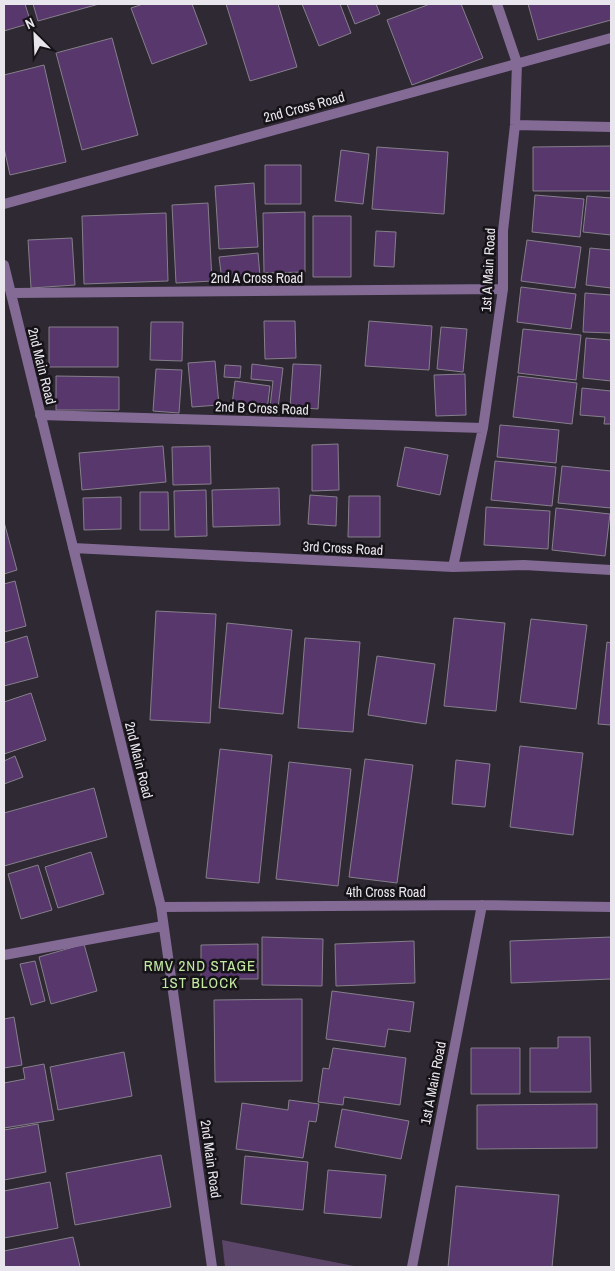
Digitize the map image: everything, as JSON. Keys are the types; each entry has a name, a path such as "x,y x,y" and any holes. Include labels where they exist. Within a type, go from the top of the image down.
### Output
{"street":[{"name":"1st A Main Road","path":"453,568 483,428 503,289 503,231 515,125 517,63 497,4"},
{"name":"2nd Cross Road","path":"4,204 611,38"},
{"path":"515,125 611,127"},
{"name":"2nd Main Road","path":"4,266 160,907 212,1267"},
{"name":"2nd A Cross Road","path":"11,293 503,289"},
{"name":"2nd B Cross Road","path":"40,415 483,428"},
{"name":"3rd Cross Road","path":"73,548 453,568 524,565 611,570"},
{"name":"1st A Main Road","path":"412,1267 482,905"},
{"name":"4th Cross Road","path":"160,907 482,905 611,907"},
{"path":"4,956 163,926"}],"shaded area":[{"path":"222,1240 359,1267 225,1267"}],"building":[{"path":"4,4 25,4 31,23 4,31"},
{"path":"33,4 99,4 38,21"},
{"path":"143,4 192,4 207,44 152,64 131,8"},
{"path":"226,4 278,4 297,67 250,81"},
{"path":"302,4 340,4 351,33 319,46"},
{"path":"347,4 376,4 380,14 355,24"},
{"path":"430,4 461,4 483,58 412,85 387,20"},
{"path":"528,4 611,4 611,20 538,40"},
{"path":"112,38 138,135 82,150 56,53"},
{"path":"44,65 66,162 10,175 4,148 4,75"},
{"path":"611,146 611,191 533,191 533,147"},
{"path":"377,147 448,152 444,214 372,209"},
{"path":"341,150 369,154 363,204 335,201"},
{"path":"265,165 301,165 301,204 265,204"},
{"path":"254,183 258,247 219,249 215,186"},
{"path":"535,195 584,199 580,237 532,232"},
{"path":"587,196 611,198 611,235 583,232"},
{"path":"208,203 212,281 176,283 172,205"},
{"path":"305,212 305,272 264,273 263,213"},
{"path":"166,213 168,281 84,284 82,216"},
{"path":"313,216 351,216 351,277 313,277"},
{"path":"376,231 396,232 394,267 374,266"},
{"path":"72,238 75,285 31,288 28,240"},
{"path":"527,240 581,247 575,288 521,281"},
{"path":"590,248 611,250 611,288 586,285"},
{"path":"258,253 260,276 222,280 219,257"},
{"path":"521,287 576,294 571,329 517,322"},
{"path":"585,293 611,295 611,333 583,332"},
{"path":"264,321 295,321 296,358 265,359"},
{"path":"369,321 432,326 429,370 365,366"},
{"path":"151,322 183,322 182,361 150,360"},
{"path":"49,327 118,327 118,367 49,367"},
{"path":"441,327 467,329 463,372 437,369"},
{"path":"523,329 581,335 576,380 518,373"},
{"path":"586,338 611,340 611,381 583,378"},
{"path":"215,361 219,405 192,407 188,363"},
{"path":"252,364 283,368 278,408 270,407 273,381 251,379"},
{"path":"293,364 321,365 318,409 290,407"},
{"path":"225,365 241,366 240,378 224,377"},
{"path":"156,369 182,370 179,413 153,411"},
{"path":"465,374 466,415 436,416 434,375"},
{"path":"56,376 119,377 119,410 56,410"},
{"path":"518,376 577,383 572,424 513,417"},
{"path":"235,381 270,386 267,410 232,405"},
{"path":"582,388 611,391 611,424 604,424 605,417 580,415"},
{"path":"500,425 559,430 556,463 497,457"},
{"path":"338,444 339,490 312,491 312,445"},
{"path":"163,446 166,482 82,490 79,453"},
{"path":"210,446 211,484 173,485 172,447"},
{"path":"405,447 448,455 440,495 397,486"},
{"path":"495,461 556,467 552,506 491,500"},
{"path":"562,466 611,471 611,508 558,503"},
{"path":"279,488 280,525 213,527 212,490"},
{"path":"206,490 207,536 175,537 174,491"},
{"path":"140,492 168,492 169,530 140,530"},
{"path":"310,495 337,497 336,526 308,524"},
{"path":"349,496 380,496 380,537 348,537"},
{"path":"121,497 121,529 84,530 83,498"},
{"path":"486,507 550,511 548,549 484,545"},
{"path":"556,508 610,514 605,556 552,550"},
{"path":"4,522 17,570 4,574"},
{"path":"15,581 26,626 4,632 4,584"},
{"path":"156,611 216,614 210,723 150,720"},
{"path":"454,618 505,623 496,711 444,706"},
{"path":"531,619 587,625 576,709 520,702"},
{"path":"227,623 292,630 283,714 219,708"},
{"path":"27,636 38,677 4,686 4,643"},
{"path":"305,638 360,642 353,732 298,728"},
{"path":"607,642 611,643 611,725 598,724"},
{"path":"377,656 435,664 426,724 368,715"},
{"path":"31,693 46,740 4,754 4,702"},
{"path":"520,746 583,753 573,835 510,827"},
{"path":"220,749 272,755 259,883 206,878"},
{"path":"15,756 23,777 4,784 4,761"},
{"path":"365,759 413,765 397,883 349,877"},
{"path":"456,760 490,764 485,807 452,804"},
{"path":"289,762 351,769 338,886 276,879"},
{"path":"94,788 107,837 4,866 4,813"},
{"path":"91,852 104,894 58,908 45,867"},
{"path":"38,865 52,910 21,919 8,874"},
{"path":"262,937 323,939 322,986 262,985"},
{"path":"611,937 611,979 511,983 510,941"},
{"path":"414,941 415,983 336,986 335,944"},
{"path":"84,944 97,991 51,1004 39,957"},
{"path":"258,944 258,979 201,979 201,945"},
{"path":"35,961 45,1001 31,1005 20,964"},
{"path":"332,991 414,1002 410,1032 388,1029 385,1047 326,1039"},
{"path":"302,999 302,1081 215,1082 214,1000"},
{"path":"14,1017 22,1065 4,1068 4,1019"},
{"path":"558,1037 590,1037 591,1092 530,1092 530,1048 558,1048"},
{"path":"333,1048 406,1058 400,1105 344,1097 343,1105 318,1102 323,1068 329,1069"},
{"path":"471,1048 520,1048 520,1094 471,1094"},
{"path":"124,1052 132,1096 58,1110 50,1067"},
{"path":"44,1064 54,1120 4,1128 4,1083 25,1079 23,1068"},
{"path":"289,1100 319,1104 316,1122 309,1121 303,1158 236,1149 242,1103 288,1110"},
{"path":"597,1104 597,1148 477,1149 477,1105"},
{"path":"342,1109 409,1121 401,1159 335,1147"},
{"path":"38,1124 46,1172 4,1180 4,1130"},
{"path":"161,1155 171,1207 75,1225 66,1173"},
{"path":"245,1156 308,1162 303,1210 241,1204"},
{"path":"328,1170 386,1175 381,1218 324,1213"},
{"path":"50,1182 58,1228 4,1238 4,1191"},
{"path":"456,1186 559,1195 552,1267 448,1267"},
{"path":"73,1237 80,1267 4,1267 4,1251"}],"district":[{"name":"RMV 2ND STAGE 1ST BLOCK","path":"200,974"}]}
